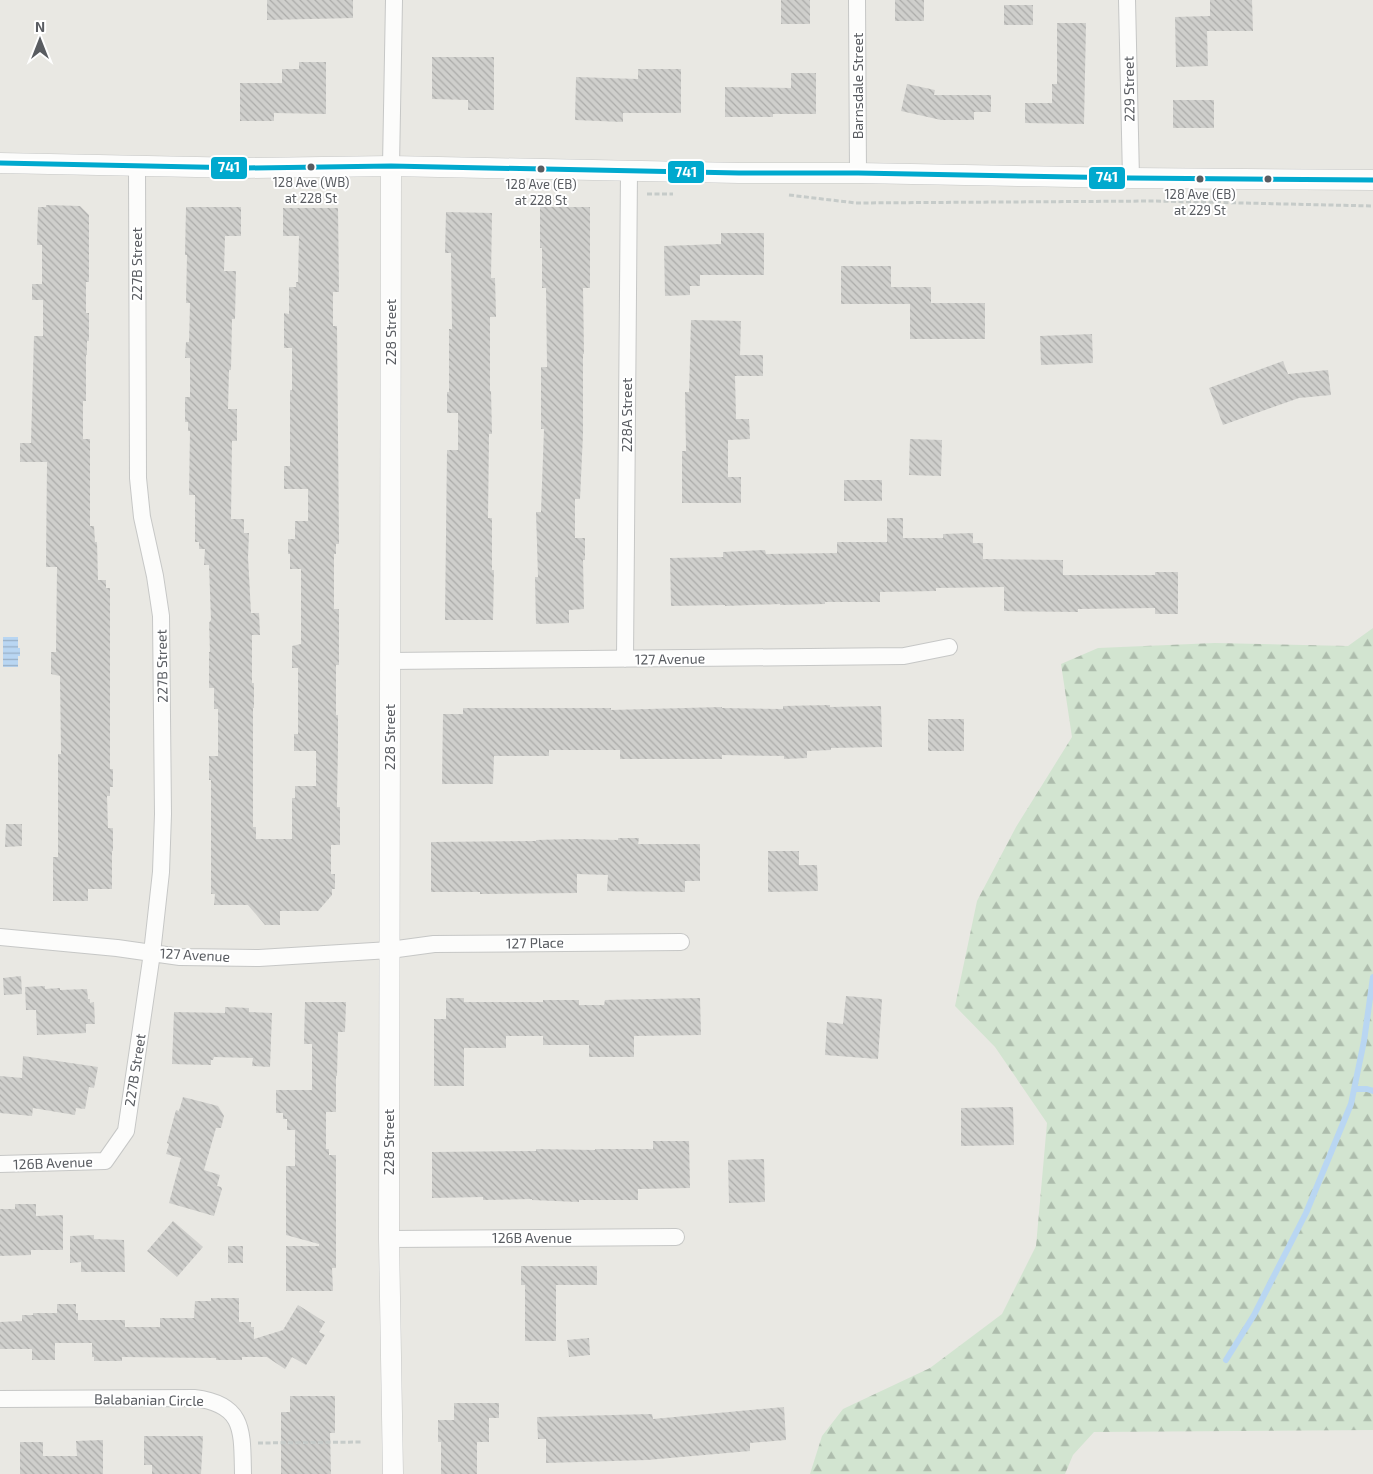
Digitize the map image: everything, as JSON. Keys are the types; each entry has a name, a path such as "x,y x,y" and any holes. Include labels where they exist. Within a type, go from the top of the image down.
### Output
{"street":[{"name":"228 Street","path":"393,1474 389,1239 391,166 394,0"},
{"name":"Barnsdale Street","path":"858,0 858,172"},
{"name":"229 Street","path":"1127,0 1131,178"},
{"path":"0,163 245,168 391,166 748,173 858,172 1131,178 1373,180"},
{"name":"227B Street","path":"105,1161 126,1131 162,872 162,644 159,596 142,517 138,478 137,165"},
{"name":"228A Street","path":"625,659 629,170"},
{"name":"127 Avenue","path":"390,661 904,656 949,647"},
{"name":"127 Avenue","path":"0,936 117,948 180,957 259,958 390,950"},
{"name":"127 Place","path":"390,950 434,944 680,942"},
{"name":"126B Avenue","path":"0,1164 105,1161"},
{"name":"126B Avenue","path":"389,1239 676,1237"},
{"name":"Balabanian Circle","path":"0,1399 194,1398 208,1400 228,1410 240,1426 243,1474"}],"path":[{"path":"647,194 675,194"},
{"path":"788,195 856,203 1155,201 1373,206"},
{"path":"242,1443 362,1442"}],"green space":[{"path":"1373,628 1373,1430 1094,1432 1073,1455 1065,1474 810,1474 822,1436 843,1409 930,1368 1002,1314 1036,1246 1047,1123 995,1047 955,1006 977,901 1016,827 1072,737 1061,664 1098,648 1215,643 1348,646"}],"water":[{"path":"3,637 18,637 20,656 18,656 18,667 3,667"}],"building":[{"path":"267,0 353,0 353,18 267,20"},
{"path":"781,0 810,0 810,24 781,24"},
{"path":"895,0 924,0 924,21 895,21"},
{"path":"1210,0 1252,0 1253,31 1207,31 1208,66 1176,67 1175,17 1210,16"},
{"path":"1004,5 1033,5 1033,25 1004,25"},
{"path":"1057,23 1086,23 1084,124 1025,123 1025,103 1052,103 1052,84 1057,84"},
{"path":"432,57 494,57 494,110 468,110 468,100 432,99"},
{"path":"299,62 326,62 326,114 274,113 274,121 240,121 240,83 282,83 282,69 299,69"},
{"path":"638,69 681,69 681,113 623,113 623,122 575,120 576,77 638,79"},
{"path":"791,73 816,73 816,114 773,114 773,117 725,117 725,87 791,88"},
{"path":"907,84 935,90 934,95 991,95 991,112 974,112 974,120 941,120 901,111"},
{"path":"1173,100 1214,100 1214,128 1173,128"},
{"path":"46,205 80,206 89,215 89,282 86,282 86,313 89,313 89,341 87,341 86,355 86,401 83,401 83,439 90,439 90,526 94,526 95,542 97,542 98,580 106,580 106,588 110,588 110,769 113,769 113,787 110,787 110,796 107,796 108,828 113,828 113,851 112,889 88,889 88,901 53,901 53,857 58,857 58,754 61,754 60,676 51,674 51,652 56,652 57,567 46,567 47,462 20,462 20,443 31,443 34,336 43,336 43,300 32,300 32,284 42,284 42,245 37,245 38,207 46,207"},
{"path":"186,207 241,207 241,236 225,236 224,271 236,271 235,319 232,319 228,409 237,409 237,441 232,441 231,519 244,519 244,533 249,533 248,557 251,613 259,613 260,635 252,635 252,683 254,683 253,827 256,827 256,839 292,839 292,798 295,798 295,786 316,786 316,751 294,751 294,734 298,734 298,668 292,668 292,646 301,644 301,569 290,569 288,539 295,539 295,521 308,521 308,489 284,489 284,466 290,466 292,348 284,348 284,313 289,314 289,287 296,287 296,282 298,282 299,236 283,236 283,208 338,208 339,292 333,292 333,326 337,326 339,544 336,544 336,554 334,554 334,609 339,609 339,665 336,665 336,715 338,715 337,807 340,807 340,845 331,845 331,874 335,874 335,889 332,889 332,895 318,911 280,911 280,925 265,925 248,905 214,905 215,894 211,894 211,780 209,780 209,756 218,756 218,709 214,709 214,688 209,688 209,623 211,620 209,565 204,565 205,549 199,549 199,542 195,542 195,495 189,495 190,431 188,431 188,422 185,422 185,397 190,397 190,358 185,358 186,342 189,342 190,303 186,303"},
{"path":"540,207 590,207 590,288 583,288 583,434 580,499 575,499 575,538 585,538 585,560 583,560 584,609 569,610 569,623 536,624 535,577 538,577 536,512 541,512 544,429 541,429 541,367 547,367 546,288 542,288"},
{"path":"446,212 492,213 491,278 495,278 496,317 490,317 492,434 489,434 488,518 492,518 493,620 445,620 447,450 458,450 458,413 447,413 449,329 452,329 451,253 445,253"},
{"path":"721,233 764,233 764,275 700,275 700,286 690,286 690,295 665,296 664,246 721,244"},
{"path":"841,266 891,266 891,287 931,287 931,303 985,303 985,339 910,339 910,304 841,304"},
{"path":"691,320 741,321 740,355 763,355 763,376 735,376 736,419 749,419 750,439 728,440 728,477 741,477 741,503 682,503 682,451 686,451 685,392 689,392"},
{"path":"1092,334 1093,363 1041,365 1040,336"},
{"path":"1283,361 1288,374 1328,370 1331,395 1299,398 1223,425 1209,388"},
{"path":"910,439 942,440 941,476 909,475"},
{"path":"844,480 882,480 882,501 844,501"},
{"path":"887,518 903,518 903,538 943,538 943,534 973,533 973,543 983,543 983,559 1063,560 1063,575 1155,575 1155,572 1178,572 1178,614 1155,614 1155,608 1078,609 1078,612 1004,611 1004,587 936,588 936,591 880,592 880,602 671,606 670,558 723,557 723,552 765,550 766,554 837,553 837,542 887,542"},
{"path":"830,705 830,707 881,706 882,747 831,748 831,750 807,751 807,758 784,759 784,756 722,755 722,759 620,759 620,750 549,750 549,756 494,756 493,784 442,784 443,714 463,714 463,708 611,708 611,710 722,707 783,709 783,706"},
{"path":"928,719 964,719 964,751 928,751"},
{"path":"6,824 22,824 22,846 5,847"},
{"path":"618,838 639,838 638,844 700,844 700,881 685,881 685,892 607,891 608,875 577,874 577,893 480,894 480,892 431,892 431,842 618,840"},
{"path":"768,851 799,851 799,865 817,865 818,891 768,892"},
{"path":"21,976 22,994 4,995 3,978"},
{"path":"45,986 45,989 87,989 90,1003 94,1002 95,1024 86,1024 86,1033 37,1035 36,1010 26,1010 25,987"},
{"path":"846,996 882,999 878,1059 825,1055 827,1022 843,1024"},
{"path":"446,998 464,998 464,1002 579,1000 579,1005 604,1005 605,1000 700,998 701,1035 634,1036 634,1057 589,1057 589,1045 543,1045 543,1036 506,1036 506,1048 464,1048 464,1086 434,1086 434,1019 446,1019"},
{"path":"305,1002 346,1002 345,1032 338,1032 336,1112 326,1112 326,1149 329,1149 329,1155 336,1155 336,1268 332,1268 333,1291 286,1291 286,1246 319,1246 319,1244 286,1235 286,1166 295,1166 295,1130 287,1130 287,1119 283,1119 283,1113 276,1113 276,1090 312,1090 312,1044 304,1044"},
{"path":"225,1007 249,1008 249,1012 272,1013 270,1067 252,1066 253,1058 214,1057 211,1060 211,1065 172,1064 174,1012 225,1013"},
{"path":"23,1056 98,1067 94,1088 89,1087 85,1109 76,1108 75,1115 33,1108 32,1116 0,1113 0,1076 22,1078"},
{"path":"183,1097 218,1106 224,1116 221,1128 216,1128 204,1170 220,1175 217,1186 222,1189 214,1216 169,1203 181,1158 166,1154 169,1144 167,1143 176,1110 179,1111"},
{"path":"1013,1107 1014,1145 961,1146 961,1108"},
{"path":"653,1141 689,1141 690,1188 638,1189 638,1200 579,1200 579,1202 532,1199 483,1200 483,1197 432,1198 432,1152 536,1151 536,1149 653,1149"},
{"path":"764,1159 765,1202 729,1203 728,1160"},
{"path":"15,1204 36,1204 36,1216 63,1215 63,1250 31,1250 31,1255 0,1256 0,1209 15,1209"},
{"path":"173,1221 203,1247 177,1277 147,1251"},
{"path":"94,1235 94,1239 124,1240 125,1272 81,1272 81,1262 70,1263 70,1236"},
{"path":"228,1246 243,1246 243,1263 228,1263"},
{"path":"521,1266 597,1266 597,1285 556,1285 556,1341 525,1341 525,1285 521,1285"},
{"path":"211,1298 239,1298 239,1322 251,1322 251,1327 254,1327 254,1339 283,1330 298,1305 325,1322 319,1332 325,1335 306,1365 292,1357 285,1369 267,1357 242,1357 242,1360 216,1360 216,1358 122,1357 122,1361 94,1361 94,1357 92,1357 92,1343 55,1343 55,1360 32,1360 32,1349 0,1349 0,1322 22,1321 22,1315 33,1315 33,1313 57,1313 57,1304 76,1304 78,1320 125,1320 125,1327 160,1327 160,1318 194,1318 195,1301 211,1301"},
{"path":"589,1338 590,1355 569,1357 567,1340"},
{"path":"290,1396 335,1396 335,1433 330,1433 331,1474 281,1474 281,1412 290,1412"},
{"path":"454,1403 499,1403 499,1418 489,1418 489,1442 477,1442 477,1474 441,1474 441,1442 438,1442 438,1420 454,1420"},
{"path":"784,1407 786,1440 750,1443 750,1451 647,1460 546,1463 546,1439 538,1439 537,1417 652,1414 653,1419"},
{"path":"144,1436 203,1436 201,1474 152,1474 152,1465 144,1465"},
{"path":"103,1440 103,1474 20,1474 20,1442 43,1442 43,1456 77,1456 76,1441"}],"waterway":[{"path":"1226,1360 1254,1315 1306,1213 1351,1104 1364,1041 1373,977"},
{"path":"1355,1089 1373,1091"}],"transit line":[{"name":"741","path":"0,163 245,168 391,166 739,173 1373,180"}],"place":[{"name":"128 Ave (WB) at 228 St","path":"311,167"},
{"name":"128 Ave (EB) at 228 St","path":"541,169"},
{"name":"128 Ave (EB) at 229 St","path":"1200,179"}]}
